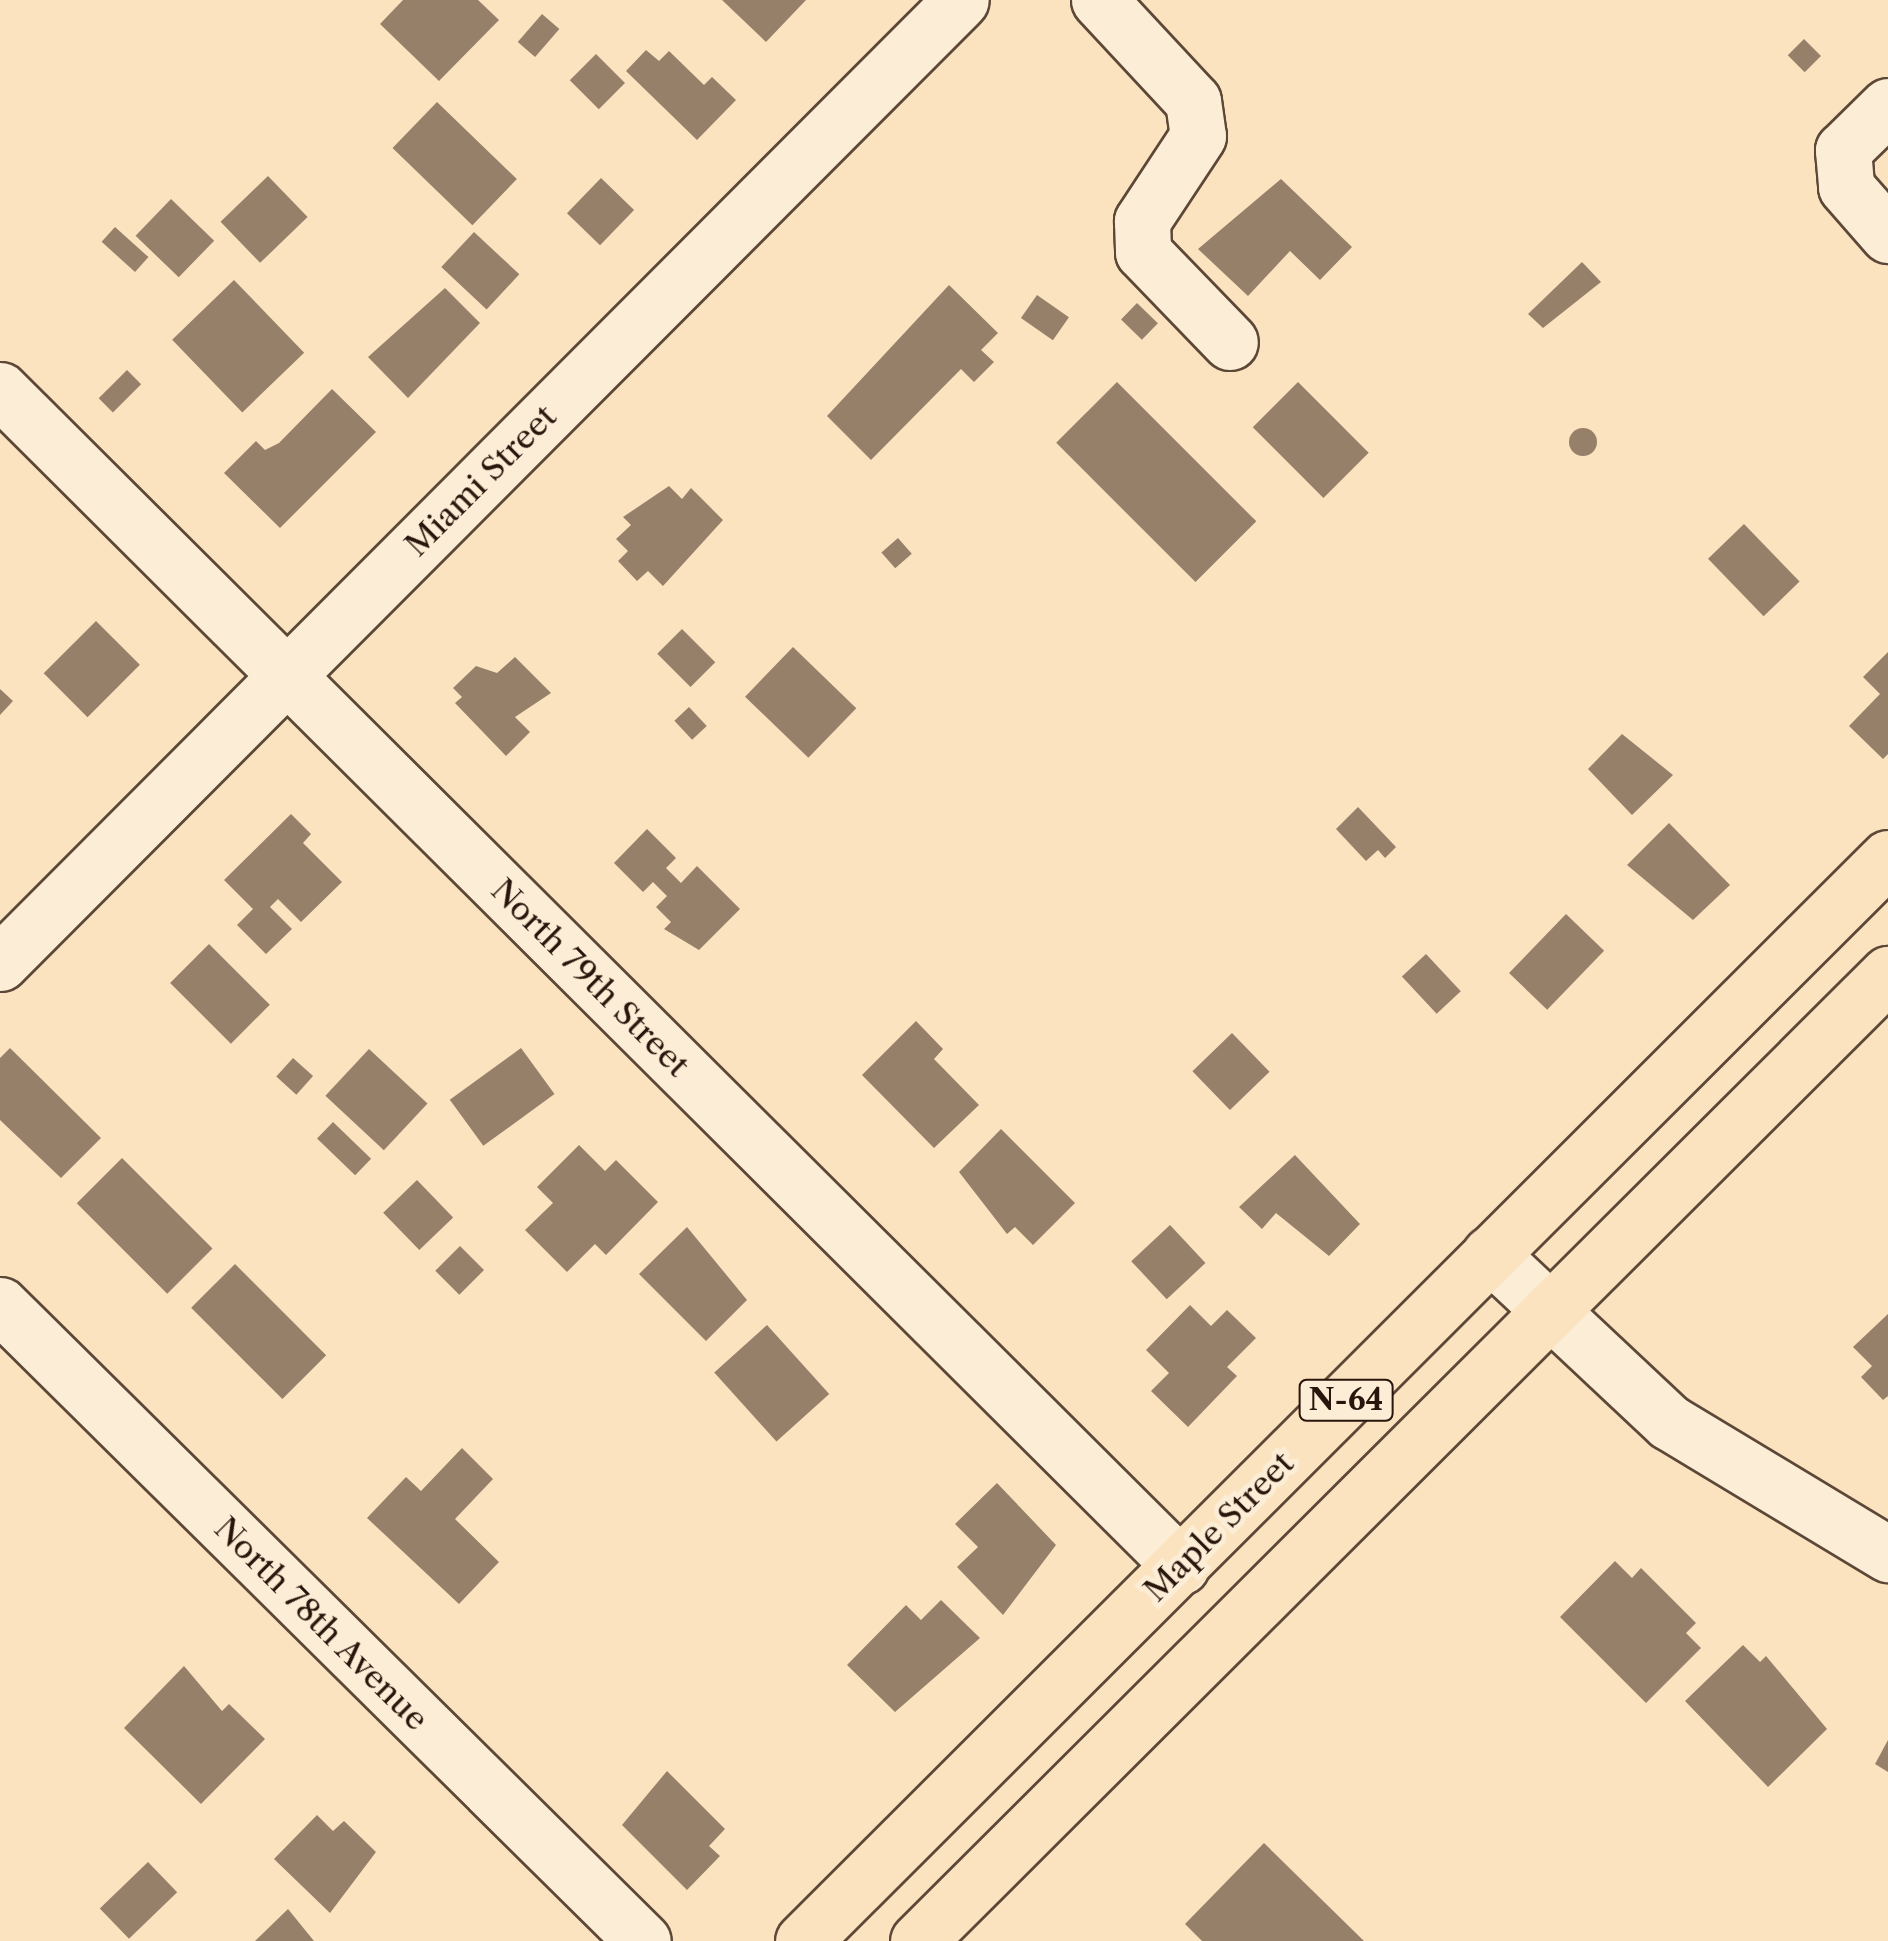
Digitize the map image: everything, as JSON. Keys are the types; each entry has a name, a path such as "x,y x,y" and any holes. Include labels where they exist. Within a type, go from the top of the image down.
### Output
{"main road":[{"name":"Maple Street","path":"803,1941 1888,858"},
{"name":"N-64","path":"918,1941 1888,974"}],"street":[{"name":"Miami Street","path":"0,962 961,0"},
{"path":"1099,0 1193,101 1198,136 1142,221 1143,252 1230,342"},
{"path":"1888,106 1843,150 1846,186 1888,236"},
{"name":"North 79th Street","path":"0,390 1181,1566"},
{"path":"1490,1254 1668,1422 1888,1554"},
{"name":"North 78th Avenue","path":"0,1305 643,1941"}],"building":[{"path":"403,0 478,0 499,20 439,81 380,24"},
{"path":"722,0 806,0 766,42"},
{"path":"542,14 559,29 535,57 518,42"},
{"path":"1804,39 1821,56 1805,72 1788,55"},
{"path":"646,50 659,61 669,51 704,85 712,77 736,100 697,140 626,71"},
{"path":"596,54 625,83 599,109 570,80"},
{"path":"437,102 517,179 472,225 393,148"},
{"path":"268,176 308,217 260,263 221,222"},
{"path":"601,178 634,210 600,245 567,213"},
{"path":"1281,179 1352,247 1320,280 1290,251 1248,296 1198,249"},
{"path":"171,199 214,241 179,277 136,236"},
{"path":"115,227 148,257 135,272 102,242"},
{"path":"474,232 519,274 487,309 441,267"},
{"path":"1582,262 1601,282 1543,328 1528,314"},
{"path":"234,280 304,353 242,412 172,340"},
{"path":"949,285 998,333 981,350 994,362 974,382 961,369 871,460 827,416"},
{"path":"445,288 480,323 408,398 368,357"},
{"path":"1037,295 1069,317 1053,340 1021,318"},
{"path":"1137,303 1158,323 1142,340 1121,320"},
{"path":"127,370 141,384 113,412 99,398"},
{"path":"1117,382 1256,521 1195,582 1056,443"},
{"path":"1298,382 1369,453 1323,498 1253,427"},
{"path":"332,389 376,432 280,528 224,473 256,441 265,450 279,443"},
{"path":"1583,428 1593,432 1597,442 1593,452 1583,456 1573,452 1569,442 1573,432"},
{"path":"669,486 682,499 691,488 723,520 663,586 648,571 637,581 618,561 628,551 616,539 631,525 623,517"},
{"path":"1744,524 1800,582 1764,616 1708,559"},
{"path":"898,538 912,554 895,568 881,552"},
{"path":"96,621 140,665 88,717 44,673"},
{"path":"682,629 715,662 690,687 657,654"},
{"path":"793,647 856,708 808,758 745,697"},
{"path":"1888,652 1888,754 1883,759 1849,726 1880,694 1863,677"},
{"path":"515,657 551,693 515,717 530,732 506,756 455,703 462,697 453,688 476,666 497,673"},
{"path":"0,689 13,701 0,715"},
{"path":"689,707 707,726 692,740 674,721"},
{"path":"1622,734 1673,775 1632,815 1588,769"},
{"path":"1358,807 1396,847 1385,858 1378,850 1366,861 1336,829"},
{"path":"291,814 311,834 303,843 342,882 301,922 278,899 270,907 292,929 266,954 237,925 253,909 224,880"},
{"path":"1669,823 1730,885 1693,920 1627,865"},
{"path":"647,829 676,858 666,868 681,883 697,866 740,909 699,950 664,929 671,922 656,907 667,896 653,882 643,892 614,863"},
{"path":"1566,914 1604,951 1547,1010 1509,973"},
{"path":"209,944 270,1005 231,1044 170,983"},
{"path":"1426,954 1461,991 1437,1014 1402,977"},
{"path":"916,1021 943,1049 934,1059 979,1105 934,1148 862,1075"},
{"path":"1232,1033 1270,1072 1230,1110 1192,1071"},
{"path":"10,1048 101,1138 61,1178 0,1120 0,1058"},
{"path":"521,1048 555,1094 483,1146 450,1100"},
{"path":"369,1049 428,1104 384,1150 325,1096"},
{"path":"293,1058 313,1076 296,1095 276,1077"},
{"path":"333,1122 371,1159 355,1175 317,1139"},
{"path":"1001,1129 1075,1203 1033,1245 1015,1227 1007,1234 959,1172"},
{"path":"579,1145 605,1171 616,1160 658,1202 606,1255 595,1244 567,1272 525,1230 553,1203 537,1187"},
{"path":"1295,1155 1360,1224 1329,1256 1276,1213 1262,1229 1239,1207"},
{"path":"122,1158 213,1249 167,1294 77,1203"},
{"path":"417,1180 453,1217 419,1250 383,1213"},
{"path":"1170,1225 1205,1263 1167,1299 1131,1261"},
{"path":"687,1227 747,1300 706,1341 639,1274"},
{"path":"460,1246 484,1270 459,1295 435,1271"},
{"path":"235,1264 326,1355 282,1399 191,1308"},
{"path":"1190,1305 1211,1326 1227,1310 1256,1338 1227,1367 1237,1376 1188,1427 1151,1391 1169,1373 1146,1350"},
{"path":"1888,1314 1888,1396 1883,1400 1861,1377 1872,1366 1853,1347"},
{"path":"767,1325 829,1394 776,1442 714,1373"},
{"path":"462,1448 493,1479 455,1519 499,1562 459,1604 367,1518 406,1477 421,1491"},
{"path":"997,1483 1056,1545 1003,1615 957,1567 978,1547 955,1524"},
{"path":"1615,1561 1632,1578 1641,1568 1696,1623 1686,1633 1701,1648 1646,1703 1560,1617"},
{"path":"941,1600 980,1638 895,1712 847,1665 906,1605 921,1620"},
{"path":"1743,1645 1760,1662 1766,1656 1827,1729 1768,1787 1685,1701"},
{"path":"184,1666 222,1711 229,1704 265,1739 201,1804 124,1728"},
{"path":"1888,1740 1888,1772 1875,1764"},
{"path":"667,1771 725,1829 709,1846 720,1856 687,1890 622,1825"},
{"path":"317,1815 333,1831 344,1821 376,1852 330,1913 274,1859"},
{"path":"1264,1843 1364,1941 1202,1941 1185,1924"},
{"path":"148,1862 177,1892 129,1939 100,1909"},
{"path":"288,1909 314,1941 255,1941"}]}
